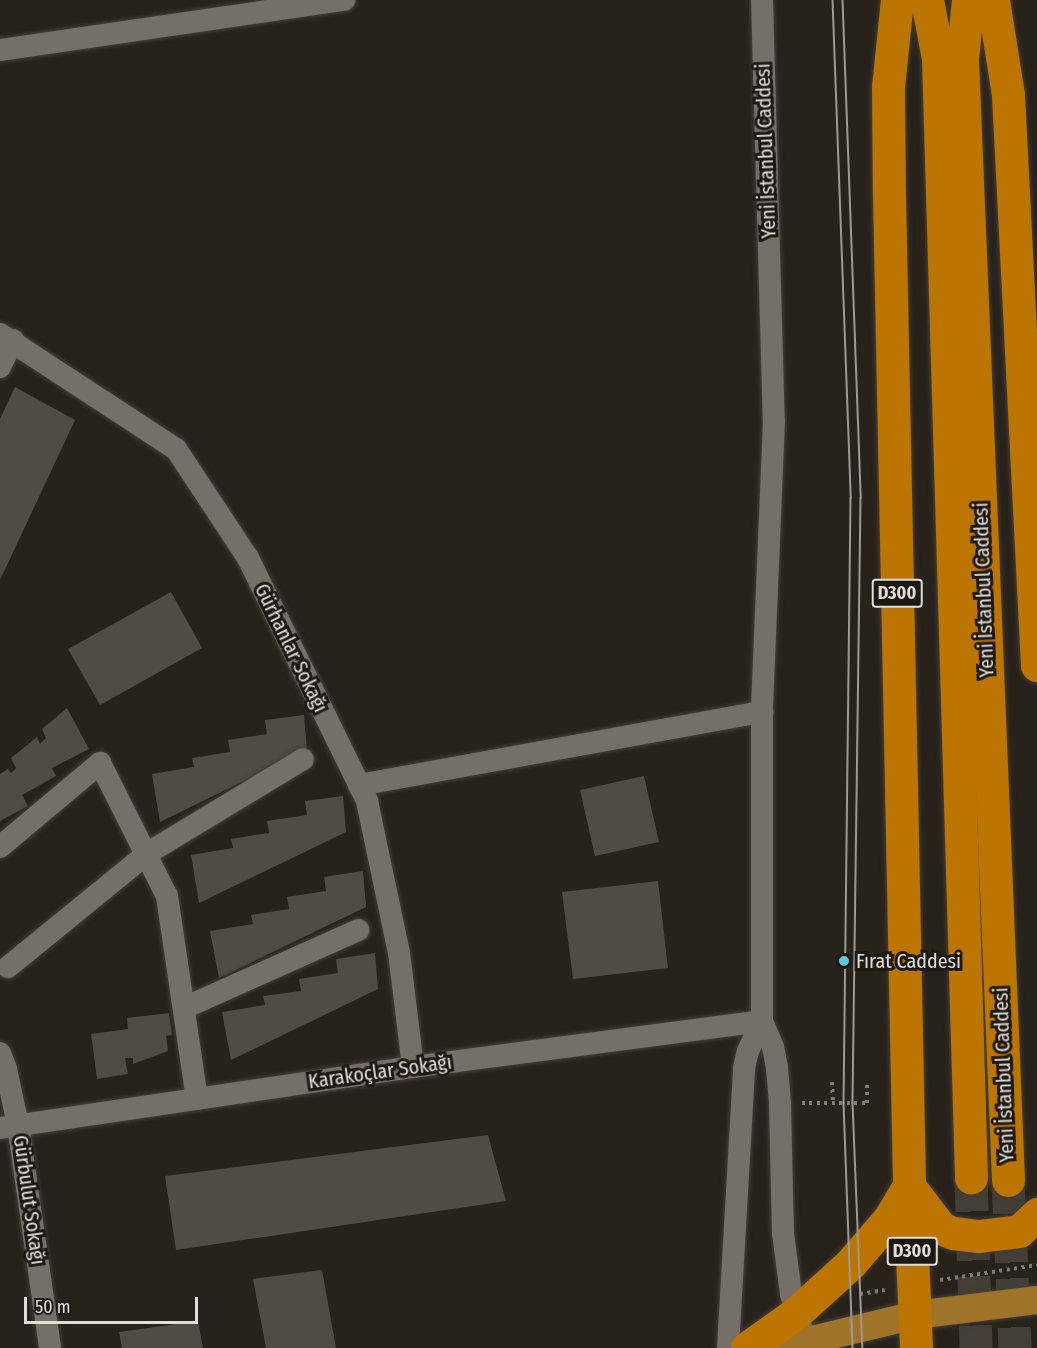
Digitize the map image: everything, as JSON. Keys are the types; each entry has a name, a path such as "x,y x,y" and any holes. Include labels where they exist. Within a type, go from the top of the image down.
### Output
{"highway":[{"name":"D300","path":"897,0 888,87 889,194 909,1186 916,1348"},
{"name":"Yeni İstanbul Caddesi","path":"927,0 938,58 971,1178"},
{"name":"Yeni İstanbul Caddesi","path":"968,0 962,59 1008,1180"},
{"path":"993,0 1008,95 1037,665"},
{"path":"747,1348 802,1326 889,1219 909,1186 941,1228 953,1233 979,1236 1019,1231 1037,1214"}],"main road":[{"path":"778,1348 802,1326 1037,1300"}],"street":[{"path":"0,50 344,0"},
{"name":"Yeni İstanbul Caddesi","path":"762,0 774,421 762,712 762,1022 773,1047 780,1104 783,1233 791,1294 802,1326"},
{"path":"0,367 7,337"},
{"name":"Gürhanlar Sokağı","path":"7,337 176,449 248,558 368,801 399,953 413,1067"},
{"path":"359,785 762,712"},
{"path":"8,967 148,853 303,759"},
{"path":"0,847 100,763 148,853 167,896 197,1099"},
{"path":"184,1008 358,930"},
{"name":"Yeni İstanbul Caddesi","path":"728,1348 743,1079 748,1051 762,1022"},
{"name":"Karakoçlar Sokağı","path":"9,1126 413,1067 762,1022"},
{"name":"Gürbulut Sokağı","path":"0,1053 6,1069 9,1126 50,1348"}],"path":[{"path":"832,1082 833,1103"},
{"path":"780,1104 867,1103 867,1082"}],"building":[{"path":"15,387 75,420 0,580 0,419"},
{"path":"171,592 202,648 100,705 68,649"},
{"path":"67,708 89,749 52,768 56,776 22,795 28,806 0,821 0,774 8,769 11,773 16,768 11,758 37,737 40,744 46,738 42,729"},
{"path":"304,715 307,750 160,822 152,774 194,767 192,758 230,752 228,740 267,734 265,720"},
{"path":"644,776 659,842 595,856 580,790"},
{"path":"343,796 346,832 199,903 191,855 233,848 231,839 269,833 267,821 307,815 305,801"},
{"path":"363,871 366,907 219,978 210,931 253,924 251,915 289,909 287,897 326,891 324,877"},
{"path":"658,881 668,968 573,979 562,892"},
{"path":"375,953 378,989 231,1060 222,1012 265,1005 263,996 301,991 299,979 338,973 336,959"},
{"path":"169,1013 172,1035 166,1036 168,1051 133,1064 133,1058 125,1058 128,1074 97,1079 91,1034 128,1029 127,1018"},
{"path":"488,1135 506,1201 176,1250 165,1176"},
{"path":"322,1270 336,1348 266,1348 253,1279"},
{"path":"198,1321 203,1348 122,1348 119,1332"}],"tunnel":[{"path":"971,1178 976,1348"},
{"path":"1008,1180 1015,1348"}],"tram line":[{"path":"833,0 851,498 844,1103 853,1348"},
{"path":"843,0 861,498 853,1103 863,1348"}],"place":[{"name":"Fırat Caddesi","path":"844,961"}]}
